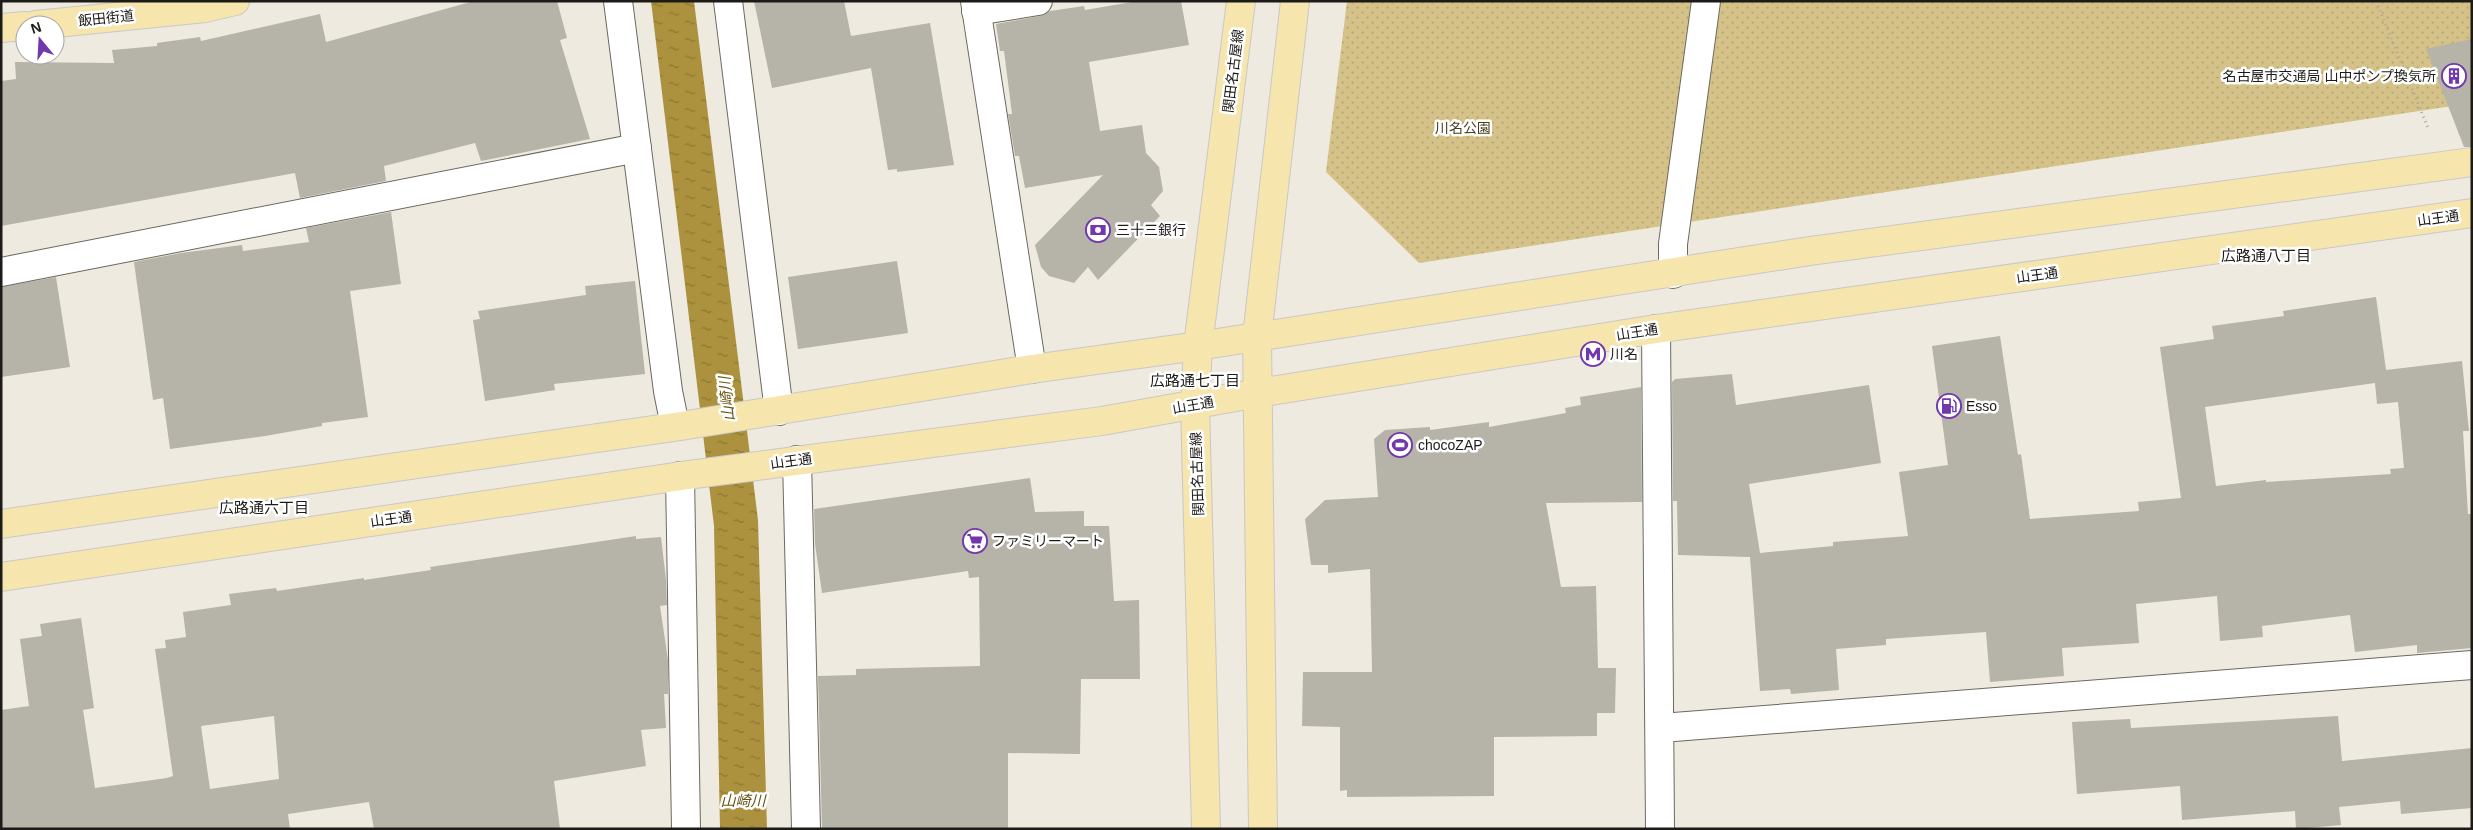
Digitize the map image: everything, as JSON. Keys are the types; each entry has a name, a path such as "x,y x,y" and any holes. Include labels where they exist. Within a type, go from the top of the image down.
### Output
{"main road":[{"name":"飯田街道","path":"65,22 205,8 235,1"},
{"name":"関田名古屋線","path":"1206,829 1195,405 1198,346 1241,1"},
{"path":"1263,829 1257,337 1295,1"},
{"path":"1,28 15,27"},
{"path":"1,524 678,426 1032,369 1198,346 1672,274 1810,251 2472,162"},
{"name":"山王通","path":"1,577 684,475 1102,421 1258,393 1656,329 2472,213"}],"street":[{"path":"618,1 668,391 678,426"},
{"path":"728,1 776,411"},
{"path":"1032,369 976,6 1038,1"},
{"path":"1672,274 1673,244 1706,1"},
{"path":"1,272 637,148"},
{"path":"1656,329 1661,728 1660,829"},
{"path":"788,461 806,829"},
{"path":"684,475 686,829"},
{"path":"1661,728 2472,665"}],"path":[{"path":"2376,1 2428,128"}],"green space":[{"name":"川名公園","path":"1347,1 2472,1 2472,103 1419,263 1326,172"}],"water":[{"name":"山崎川","path":"651,1 694,1 758,520 767,829 720,829 714,526"}],"building":[{"path":"474,1 557,1 567,38 560,40 590,139 481,161 475,143 384,166 386,181 300,198 295,173 1,226 1,81 16,79 15,65 114,63 112,50 157,46 157,43 200,37 201,41 320,14 326,42"},
{"path":"754,1 844,1 851,36 930,23 954,165 897,172 897,169 888,170 871,68 772,88"},
{"path":"1138,1 1181,1 1189,45 1089,62 1100,131 1142,125 1146,153 1159,167 1163,191 1151,205 1160,216 1098,280 1088,267 1074,283 1049,276 1041,267 1035,245 1103,175 1025,188 1019,156 1015,156 1008,114 1012,114 1004,51 1000,51 996,24 1040,16 1050,11 1084,6 1085,10"},
{"name":"名古屋市交通局 山中ポンプ換気所","path":"2472,39 2472,147 2464,147 2426,49"},
{"path":"391,212 401,284 350,291 368,417 322,423 322,426 265,436 170,449 163,398 153,400 134,262 181,253 242,245 243,251 309,242 306,228"},
{"path":"897,261 908,333 798,349 788,277"},
{"path":"56,277 70,367 1,377 1,287"},
{"path":"635,281 645,374 554,384 555,390 485,401 473,320 480,319 478,311 586,295 585,286"},
{"path":"2376,297 2386,370 2462,361 2469,431 2463,431 2468,514 2472,514 2472,648 2417,653 2417,645 2355,652 2350,615 2262,626 2263,637 2220,641 2217,596 2136,604 2139,643 2062,648 2064,676 1990,682 1986,632 1886,639 1886,645 1836,649 1839,690 1791,694 1790,689 1760,691 1750,557 1678,555 1677,501 1673,501 1672,382 1675,379 1732,374 1736,405 1869,385 1881,463 1749,484 1760,553 1833,546 1833,542 1908,536 1899,472 1948,465 1932,346 2000,336 2018,455 2021,454 2030,519 2139,511 2138,502 2181,498 2160,347 2214,339 2212,326 2284,316 2283,311","holes":["2375,383 2377,404 2398,402 2404,468 2390,469 2391,474 2266,482 2266,480 2216,486 2205,407"]},
{"path":"1641,387 1642,502 1546,503 1561,587 1596,586 1598,668 1616,668 1615,713 1597,713 1597,736 1494,737 1494,796 1347,797 1347,790 1340,791 1340,727 1302,726 1303,672 1372,672 1370,569 1328,573 1328,565 1311,565 1305,519 1325,500 1378,497 1374,439 1385,430 1430,427 1430,430 1489,422 1489,427 1566,413 1565,408 1581,405 1580,397"},
{"path":"1030,478 1035,512 1084,511 1084,526 1109,526 1114,601 1139,600 1140,679 1081,679 1080,754 1008,753 1008,829 822,829 818,676 856,675 856,669 980,666 979,577 969,578 968,571 822,593 815,544 814,509"},
{"path":"636,536 636,539 661,537 667,605 660,606 668,660 668,694 664,694 666,728 641,730 646,766 554,781 560,829 374,829 369,802 288,814 290,829 1,829 1,710 29,706 20,639 42,636 40,624 81,618 94,708 83,710 95,788 167,778 173,776 155,649 166,648 165,640 186,637 183,612 231,605 229,594 276,588 277,591 364,578 364,580 431,570 430,567","holes":["274,716 279,779 210,789 201,726"]},
{"path":"2338,716 2342,761 2472,748 2472,808 2401,814 2400,801 2339,807 2341,825 2296,829 2295,811 2182,820 2180,786 2077,794 2072,722 2130,719 2131,728"}],"place":[{"name":"名古屋市交通局 山中ポンプ換気所","path":"2454,76"},
{"name":"三十三銀行","path":"1098,230"},
{"name":"川名","path":"1593,354"},
{"name":"Esso","path":"1949,406"},
{"name":"chocoZAP","path":"1400,445"},
{"name":"ファミリーマート","path":"975,541"}],"district":[{"name":"広路通八丁目","path":"2266,256"},
{"name":"広路通七丁目","path":"1195,381"},
{"name":"広路通六丁目","path":"264,508"}]}
